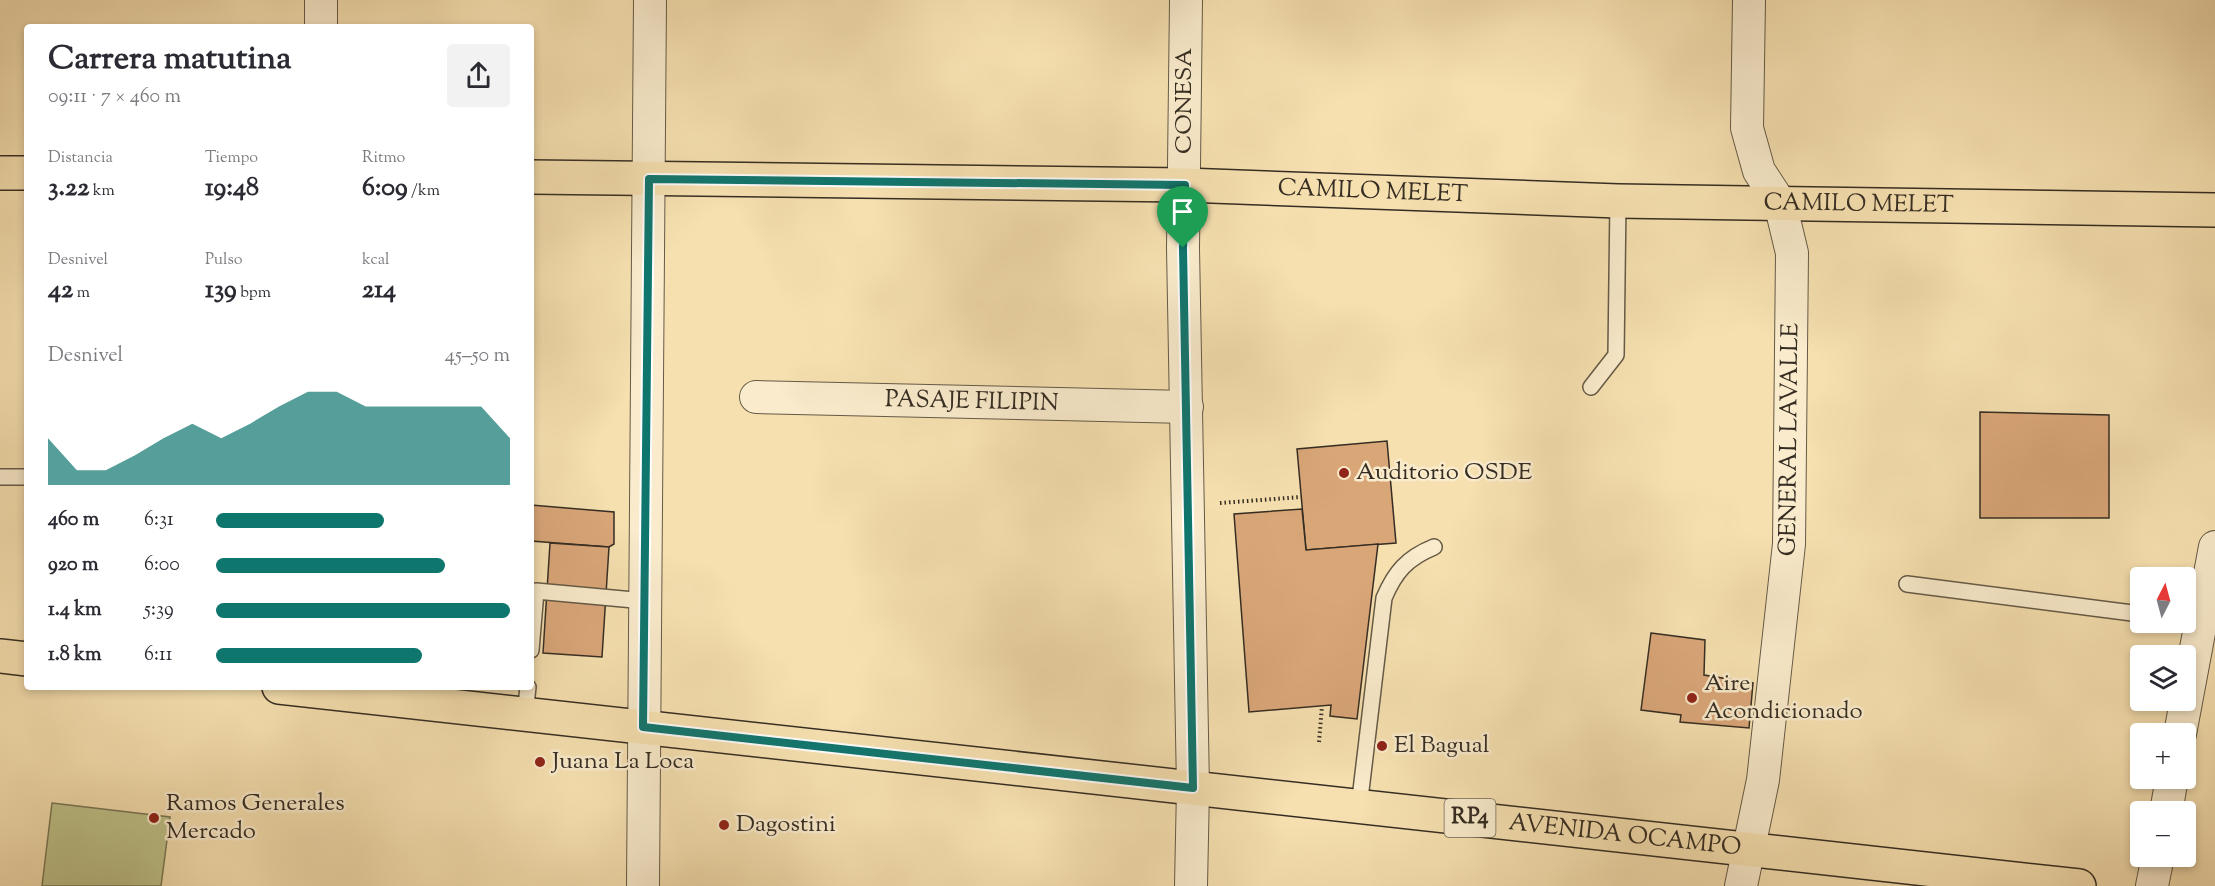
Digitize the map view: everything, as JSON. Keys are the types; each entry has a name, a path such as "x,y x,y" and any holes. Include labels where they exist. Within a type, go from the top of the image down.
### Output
{"main road":[{"path":"0,173 24,173"},
{"name":"CAMILO MELET","path":"534,177 1185,185 1618,201 2215,210"},
{"path":"0,656 24,659"},
{"name":"AVENIDA OCAMPO","path":"332,690 526,701 643,727 2079,886"}],"street":[{"path":"321,0 321,24"},
{"path":"643,886 650,0"},
{"name":"CONESA","path":"1186,0 1185,185 1193,788 1191,886"},
{"name":"GENERAL LAVALLE","path":"1741,886 1763,780 1789,544 1792,253 1780,203 1759,171 1748,129 1749,0"},
{"name":"PASAJE FILIPIN","path":"756,397 1187,407"},
{"path":"2196,611 2215,547"},
{"path":"2182,723 2192,633"},
{"path":"2152,886 2156,867"}],"lane":[{"path":"1591,387 1616,355 1618,201"},
{"path":"0,477 24,477"},
{"path":"1359,807 1384,598 1392,580 1405,562 1434,547"},
{"path":"1907,584 2130,613"},
{"path":"534,615 536,591 645,602"}],"path":[{"path":"1214,503 1300,497"},
{"path":"1319,742 1322,706"}],"green space":[{"path":"52,803 170,817 161,886 42,886"}],"building":[{"path":"1980,412 2109,415 2109,518 1980,518"},
{"name":"Auditorio OSDE","path":"1387,441 1396,543 1306,550 1297,449"},
{"path":"534,505 614,512 614,544 609,547 534,541"},
{"path":"1302,509 1306,550 1378,544 1357,719 1330,716 1331,705 1249,712 1234,514"},
{"path":"550,543 609,547 602,657 543,653"},
{"path":"1651,633 1705,640 1704,675 1753,683 1749,728 1680,722 1681,715 1641,710"}],"place":[{"name":"Auditorio OSDE","path":"1344,473"},
{"name":"Aire Acondicionado","path":"1692,698"},
{"name":"El Bagual","path":"1382,746"},
{"name":"Juana La Loca","path":"540,762"},
{"name":"Ramos Generales Mercado","path":"154,818"},
{"name":"Dagostini","path":"724,825"}],"route":[{"path":"649,179 1185,185 1183,248 1193,788 643,727 649,179"}]}
